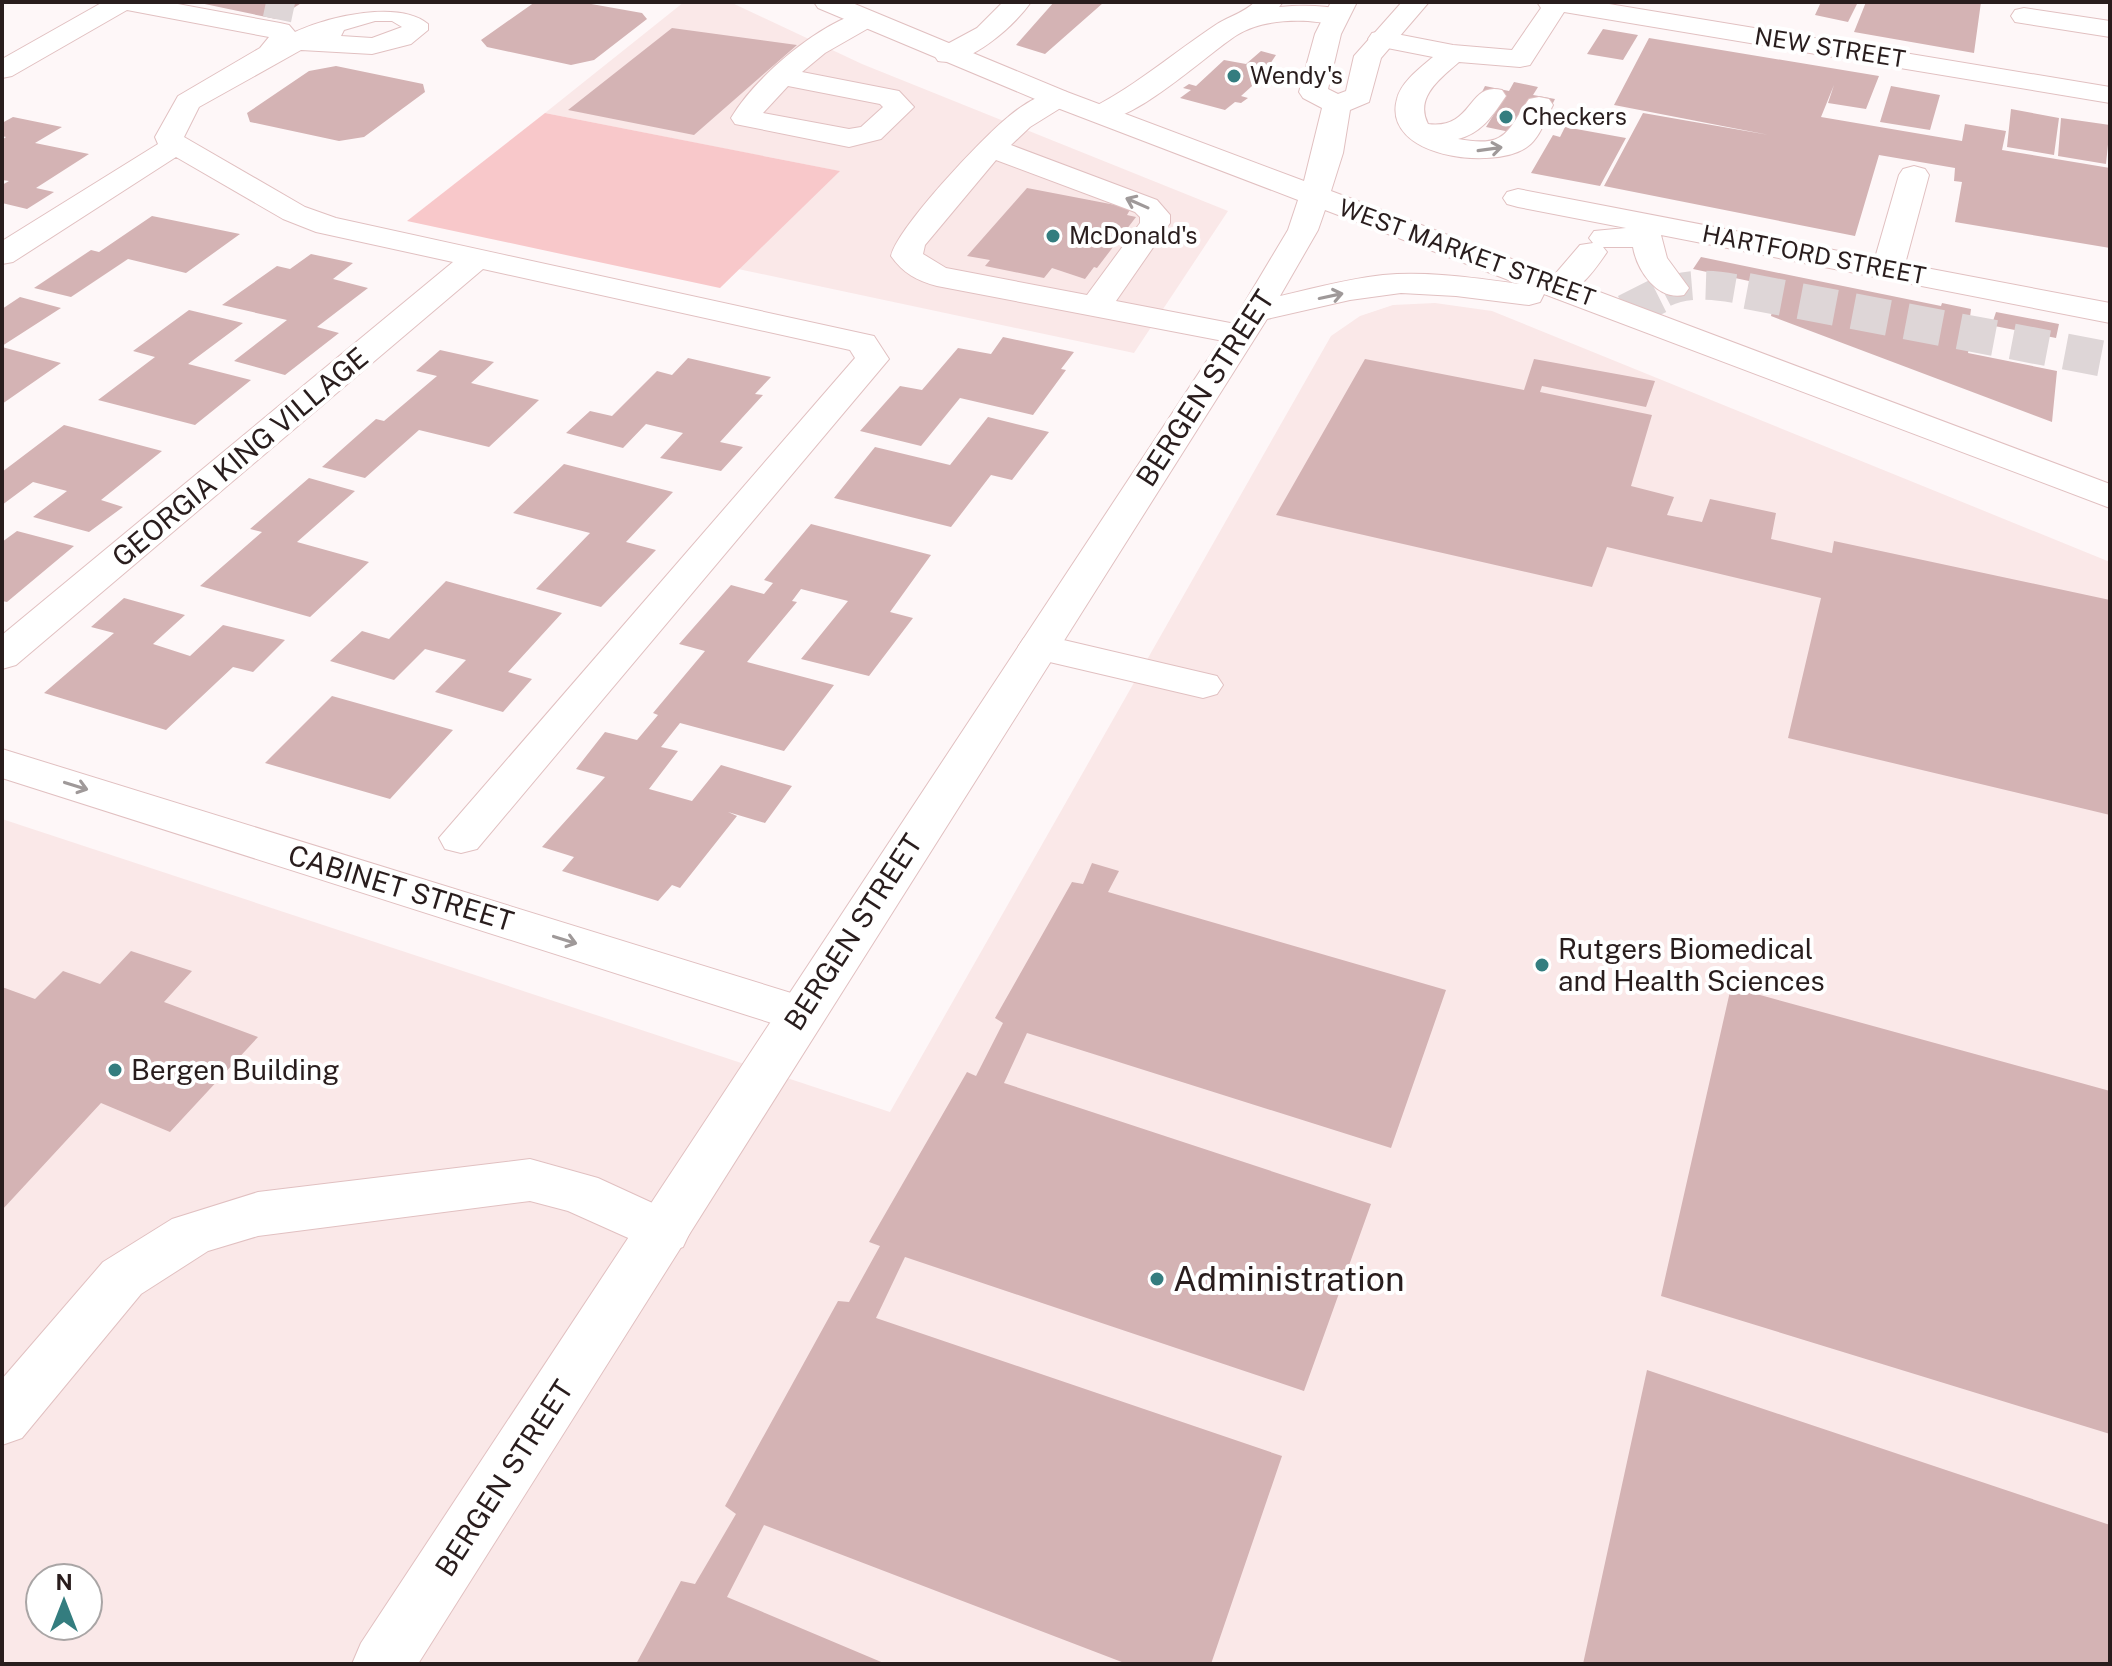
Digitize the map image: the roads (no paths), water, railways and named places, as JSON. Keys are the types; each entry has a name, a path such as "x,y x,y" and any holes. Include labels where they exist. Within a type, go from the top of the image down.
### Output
{"main road":[{"name":"WEST MARKET STREET","path":"827,2 1057,98 2110,497"},
{"path":"948,55 986,34 1018,2"},
{"path":"1102,114 1142,93 1229,28 1262,9 1306,13 1340,9 1313,92 1337,105 1359,96 1368,56 1416,2"},
{"path":"1453,53 1417,89 1410,101 1411,119 1422,134 1438,143 1460,149 1502,147 1519,139 1539,80 1554,3"},
{"name":"NEW STREET","path":"1554,3 2110,95"},
{"path":"2,70 116,6 196,34 280,41 339,30 376,47 402,40 408,23"},
{"path":"2024,16 2110,29"},
{"path":"782,77 820,41 865,19"},
{"path":"1381,39 1453,53 1539,80"},
{"path":"280,41 188,102 169,137 175,146 308,219 862,343 872,359 461,838"},
{"path":"1422,134 1459,133 1474,121 1495,92 1539,80"},
{"path":"1057,98 1020,121 991,148 910,243 907,256 919,268 937,276 1095,307 1247,323 1360,289 1403,284 1445,283 1601,303"},
{"name":"BERGEN STREET","path":"383,1664 1247,323 1303,230 1328,153 1337,105"},
{"path":"2,255 141,164 175,146"},
{"path":"991,148 1146,206 1155,215 1155,223 1095,307"},
{"path":"1888,269 1914,175"},
{"name":"HARTFORD STREET","path":"1518,198 1651,231 1888,269 2110,313"},
{"path":"1560,287 1598,245 1651,231 1651,259 1673,288"},
{"name":"GEORGIA KING VILLAGE","path":"2,656 477,258"},
{"path":"1038,647 1203,685"},
{"name":"CABINET STREET","path":"2,763 800,1014"},
{"path":"2,1420 122,1278 191,1235 258,1214 530,1180 580,1193 664,1232"}],"tunnel":[{"path":"266,2 294,8"},
{"path":"1664,293 1698,285 1753,292"},
{"path":"1664,293 1668,291"},
{"path":"1747,291 1753,292"},
{"path":"1753,292 1758,293"},
{"path":"1753,292 2110,360"},
{"path":"1626,312 1664,293"}],"place":[{"name":"Wendy's","path":"1234,76"},
{"name":"Checkers","path":"1506,117"},
{"name":"McDonald's","path":"1053,236"},
{"name":"Rutgers Biomedical and Health Sciences","path":"1542,965"},
{"name":"Bergen Building","path":"115,1070"},
{"name":"Administration","path":"1157,1279"}]}
